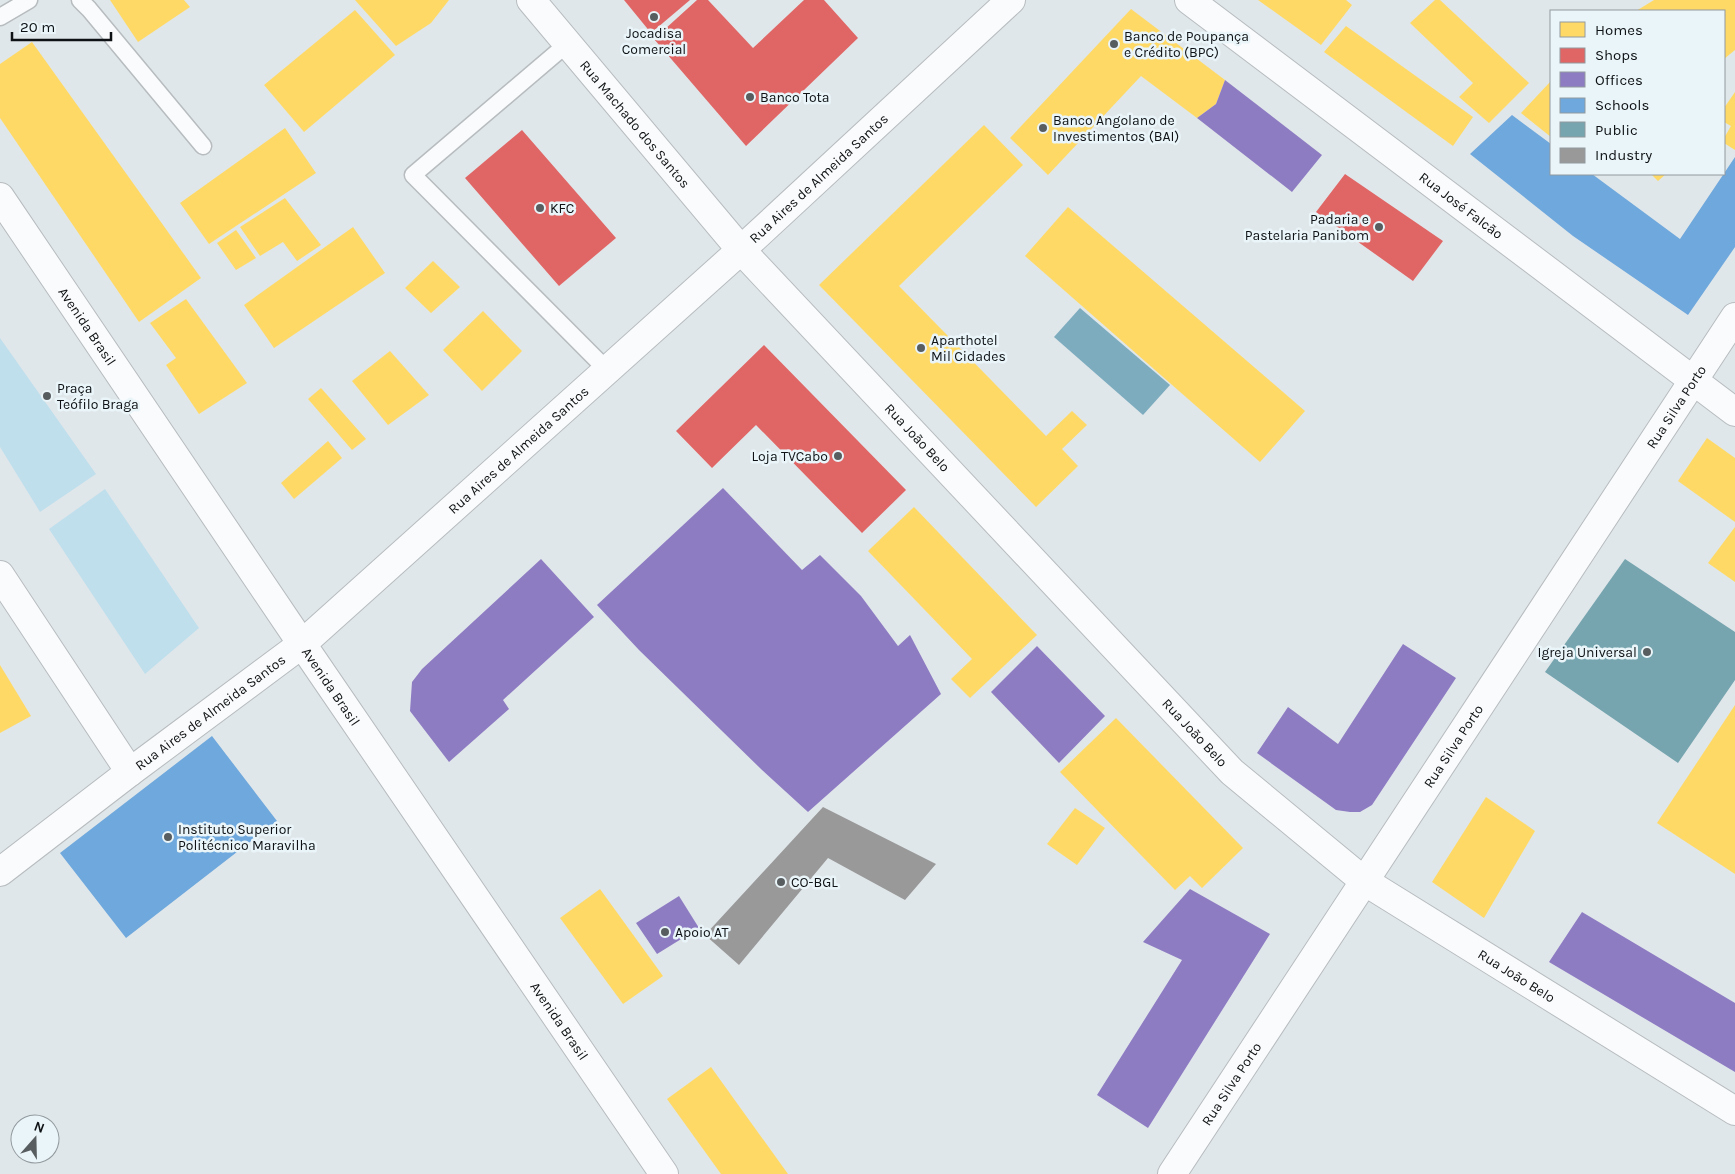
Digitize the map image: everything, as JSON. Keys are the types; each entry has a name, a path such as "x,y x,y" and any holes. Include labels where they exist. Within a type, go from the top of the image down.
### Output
{"street":[{"name":"Rua Machado dos Santos","path":"531,0 741,250"},
{"name":"Rua Aires de Almeida Santos","path":"0,872 302,644 741,250 1011,0"},
{"name":"Rua José Falcão","path":"1188,0 1735,412"},
{"name":"Avenida Brasil","path":"0,197 664,1174"},
{"name":"Rua João Belo","path":"741,250 1232,772 1364,881 1735,1111"},
{"name":"Rua Silva Porto","path":"1172,1174 1735,317"},
{"path":"0,575 130,772"}],"lane":[{"path":"0,17 29,0"},
{"path":"80,0 203,146"},
{"path":"567,44 413,175 607,370"}],"shaded area":[{"path":"1080,308 1170,385 1143,415 1054,337"},
{"path":"0,338 96,474 40,512 0,447"},
{"path":"105,489 199,628 145,674 49,529"}],"building: Homes":[{"path":"110,0 184,0 190,7 138,42"},
{"path":"355,0 449,0 431,23 396,46"},
{"path":"1258,0 1346,0 1352,5 1321,45"},
{"path":"1435,0 1440,0 1529,83 1489,123 1459,97 1473,83 1410,23"},
{"path":"1654,0 1735,0 1735,50 1725,58 1725,10 1638,10"},
{"path":"1131,9 1225,80 1216,104 1197,118 1141,76 1048,175 1010,138"},
{"path":"355,10 395,55 304,132 264,85"},
{"path":"1346,26 1473,117 1453,146 1324,52"},
{"path":"32,42 201,278 139,322 0,118 0,64"},
{"path":"1550,82 1550,136 1521,113"},
{"path":"1735,92 1735,150 1725,144 1725,136 1731,126 1725,123 1725,107"},
{"name":"Aparthotel Mil Cidades","path":"984,125 1023,165 899,286 1046,436 1072,411 1087,425 1062,449 1078,466 1036,507 819,285"},
{"path":"285,128 316,173 209,244 180,203"},
{"path":"1652,175 1665,175 1658,181"},
{"path":"285,198 321,245 297,261 283,242 260,256 240,227"},
{"path":"1068,207 1305,411 1260,462 1025,256"},
{"path":"353,227 385,273 274,348 244,305"},
{"path":"236,230 256,258 236,270 217,243"},
{"path":"433,261 460,287 431,313 405,288"},
{"path":"186,299 247,383 199,414 166,365 176,358 150,323"},
{"path":"483,311 522,351 482,391 443,350"},
{"path":"390,351 429,395 388,425 352,381"},
{"path":"321,388 366,439 352,450 308,399"},
{"path":"1707,438 1735,458 1735,522 1678,481"},
{"path":"328,441 342,458 294,499 281,483"},
{"path":"914,507 1037,635 970,698 951,679 972,659 868,551"},
{"path":"1735,527 1735,582 1708,563"},
{"path":"0,665 31,716 0,733"},
{"path":"1735,705 1735,874 1657,823"},
{"path":"1116,718 1243,848 1202,888 1190,876 1175,890 1060,772"},
{"path":"1486,797 1535,831 1484,918 1432,882"},
{"path":"1075,808 1105,828 1077,865 1047,844"},
{"path":"600,889 663,976 623,1004 560,918"},
{"path":"711,1067 788,1174 721,1174 667,1099"}],"building: Shops":[{"name":"Jocadisa Comercial","path":"624,0 690,0 651,33"},
{"name":"Banco Tota","path":"697,0 708,0 753,48 804,0 824,0 858,38 746,146 654,39"},
{"name":"KFC","path":"522,130 616,238 559,286 465,178"},
{"name":"Padaria e Pastelaria Panibom","path":"1345,174 1443,241 1413,281 1316,212"},
{"path":"764,345 906,490 862,533 756,425 712,468 676,431"}],"building: Offices":[{"path":"1225,80 1322,155 1292,192 1197,118 1216,104"},
{"path":"723,488 802,570 820,555 861,596 898,646 910,635 941,694 808,812 762,770 639,650 597,605"},
{"path":"541,559 594,617 503,700 509,709 449,762 410,711 412,682 422,669"},
{"path":"1403,644 1456,678 1372,805 1360,812 1336,810 1257,753 1288,707 1338,744"},
{"path":"1037,646 1105,716 1059,763 991,692"},
{"path":"1190,889 1270,934 1148,1128 1097,1095 1182,960 1143,942"},
{"path":"679,896 699,928 657,954 636,923"},
{"path":"1582,912 1735,1003 1735,1072 1549,962"}],"building: Schools":[{"path":"1512,115 1550,143 1550,175 1593,175 1680,239 1723,175 1725,175 1725,172 1735,157 1735,247 1688,315 1573,236 1470,154"},
{"name":"Instituto Superior Politécnico Maravilha","path":"212,736 277,821 126,938 60,853"}],"building: Public":[{"name":"Igreja Universal","path":"1625,559 1735,632 1735,680 1678,763 1545,672"}],"building: Industry":[{"name":"CO-BGL","path":"823,807 936,864 905,900 828,858 739,965 705,935"}],"place":[{"name":"Jocadisa Comercial","path":"654,17"},
{"name":"Banco de Poupança e Crédito (BPC)","path":"1114,44"},
{"name":"Banco Tota","path":"750,97"},
{"name":"Banco Angolano de Investimentos (BAI)","path":"1043,128"},
{"name":"KFC","path":"540,208"},
{"name":"Padaria e Pastelaria Panibom","path":"1379,227"},
{"name":"Aparthotel Mil Cidades","path":"921,348"},
{"name":"Praça Teófilo Braga","path":"47,396"},
{"name":"Loja TVCabo","path":"838,456"},
{"name":"Igreja Universal","path":"1647,652"},
{"name":"Instituto Superior Politécnico Maravilha","path":"168,837"},
{"name":"CO-BGL","path":"781,882"},
{"name":"Apoio AT","path":"665,932"}]}
